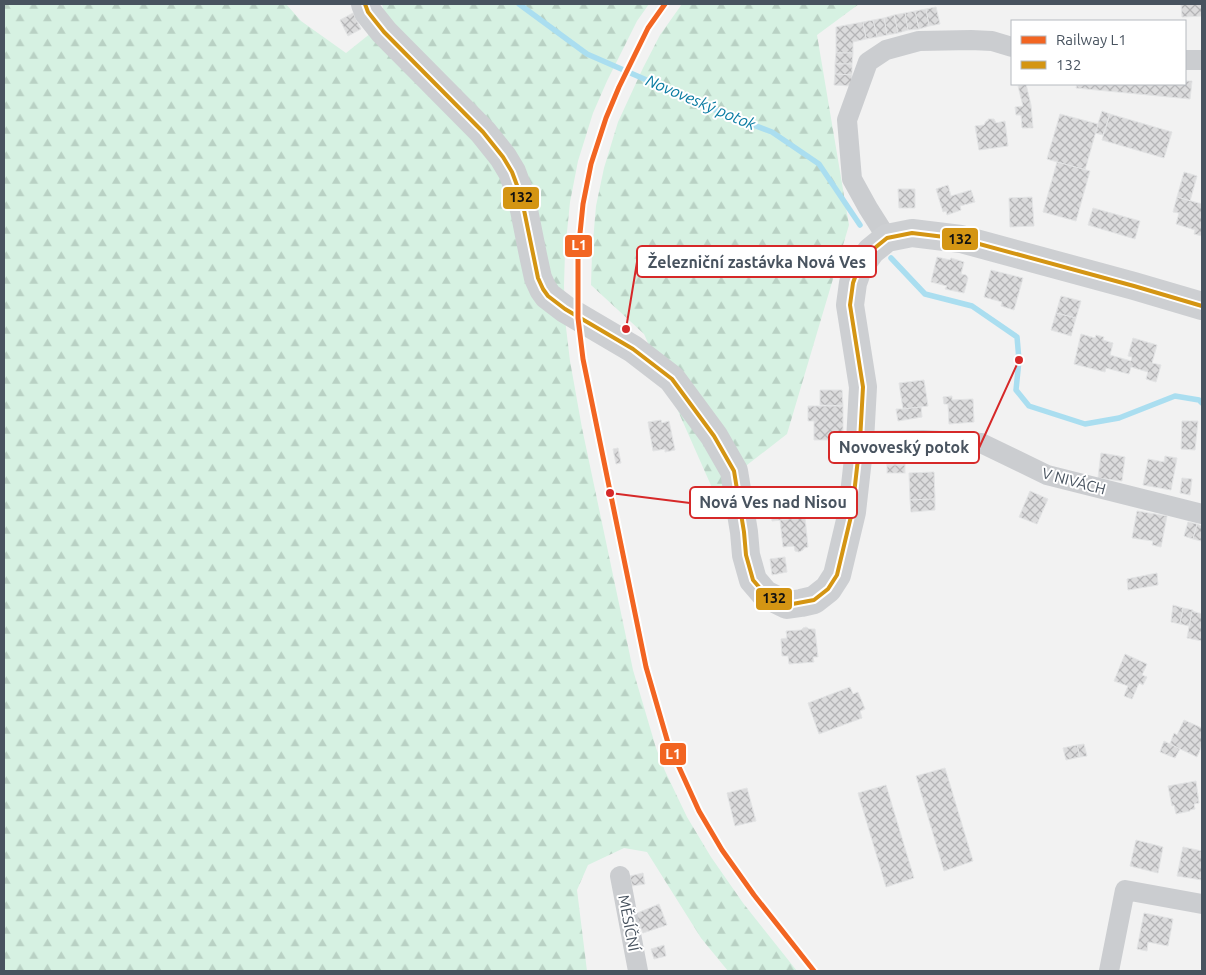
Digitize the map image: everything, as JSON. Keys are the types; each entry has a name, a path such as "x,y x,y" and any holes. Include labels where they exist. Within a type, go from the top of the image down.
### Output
{"street":[{"path":"365,4 368,12 384,32 483,132 503,157 512,172 518,188 538,278 548,296 578,318 633,349 672,379 714,436 734,471 746,555 753,580 765,594 778,602 787,605 814,600 828,589 837,575 852,512 864,387 850,305 853,284 858,269 872,251 887,238 912,233 961,239 1202,306"},
{"path":"887,238 852,179 847,120 868,62 886,50 918,41 992,41 1011,47"},
{"path":"1186,60 1202,60"},
{"name":"V NIVÁCH","path":"860,441 923,440 981,444 1047,475 1202,514"},
{"name":"MĚSÍČNÍ","path":"620,876 638,971"},
{"path":"1109,971 1125,890 1202,904"}],"green space":[{"path":"4,4 286,4 301,21 346,53 386,21 382,4 649,4 637,21 607,81 593,113 578,161 570,202 565,252 565,319 570,361 582,428 633,670 656,748 687,817 711,857 743,903 797,971 728,971 701,938 647,852 624,848 588,865 577,890 587,971 4,971"},
{"path":"682,4 859,4 817,35 849,225 787,434 747,465 717,499 644,334 591,285 596,206 604,168 618,122 660,35"}],"building":[{"path":"1181,4 1202,4 1202,16 1182,17"},
{"path":"936,7 940,24 929,26 926,9"},
{"path":"926,9 929,26 919,29 915,11"},
{"path":"915,11 919,29 908,30 905,13"},
{"path":"353,13 361,29 348,36 340,20"},
{"path":"905,13 908,30 898,33 894,15"},
{"path":"894,15 898,33 887,35 884,18"},
{"path":"884,18 887,35 877,37 873,20"},
{"path":"873,20 877,37 866,39 863,22"},
{"path":"863,22 866,39 853,42 853,53 836,53 836,27"},
{"path":"836,53 853,53 852,64 835,64"},
{"path":"835,64 852,64 852,75 835,74"},
{"path":"835,74 852,75 851,86 834,85"},
{"path":"1186,81 1192,81 1190,99 1076,88 1077,85 1186,85"},
{"path":"1026,85 1031,105 1033,128 1022,128 1021,115 1016,115 1015,107 1023,106 1018,86"},
{"path":"1102,111 1110,114 1103,135 1095,133"},
{"path":"1060,114 1098,124 1085,170 1047,159"},
{"path":"1110,114 1172,132 1164,158 1102,140"},
{"path":"988,119 994,119 996,123 1005,121 1008,146 979,150 975,126 984,125"},
{"path":"1057,162 1090,171 1076,221 1043,212"},
{"path":"1184,172 1197,176 1190,201 1177,197"},
{"path":"948,185 951,196 971,190 975,202 960,206 961,210 947,215 946,211 943,212 936,189"},
{"path":"898,189 915,189 915,208 899,208"},
{"path":"1032,197 1034,226 1010,227 1009,198"},
{"path":"1177,197 1202,204 1202,236 1194,234 1195,230 1176,224 1179,213 1173,212"},
{"path":"1093,208 1140,221 1135,239 1088,225"},
{"path":"937,257 950,260 951,258 964,262 961,274 966,275 968,278 964,293 945,289 947,286 931,282"},
{"path":"991,270 1023,278 1014,310 1001,306 1002,302 984,297"},
{"path":"1061,296 1081,301 1076,318 1056,313"},
{"path":"1056,313 1076,318 1071,336 1051,330"},
{"path":"1081,334 1095,338 1096,335 1104,337 1103,340 1113,343 1110,355 1131,361 1132,357 1128,356 1133,338 1157,345 1152,363 1161,365 1156,382 1146,379 1148,372 1131,367 1129,374 1106,368 1105,372 1074,364"},
{"path":"924,380 928,406 903,409 899,383"},
{"path":"820,390 842,390 843,406 820,405"},
{"path":"952,396 952,400 973,399 974,422 949,424 948,404 944,404 943,397"},
{"path":"808,406 843,406 843,440 814,440 814,421 808,421"},
{"path":"921,407 922,417 898,421 896,409"},
{"path":"661,420 662,423 669,421 675,450 665,452 665,449 653,451 648,422"},
{"path":"1182,421 1198,421 1195,450 1181,449"},
{"path":"618,448 621,463 616,464 613,449"},
{"path":"1101,453 1125,457 1122,481 1098,478"},
{"path":"887,456 905,456 905,465 887,465"},
{"path":"1165,456 1177,458 1171,490 1143,485 1148,459 1164,462"},
{"path":"887,465 905,465 905,473 887,473"},
{"path":"934,472 935,499 910,500 909,473"},
{"path":"1182,478 1192,479 1190,495 1180,493"},
{"path":"797,488 800,518 772,521 770,490"},
{"path":"1030,491 1048,499 1037,524 1019,517"},
{"path":"935,499 935,510 911,512 910,500"},
{"path":"1137,511 1167,516 1161,547 1152,545 1153,541 1132,538"},
{"path":"805,517 808,547 799,552 795,551 794,546 783,547 780,520"},
{"path":"1188,522 1197,524 1193,539 1184,536"},
{"path":"1197,524 1202,526 1201,541 1193,539"},
{"path":"785,557 787,572 772,575 770,559"},
{"path":"1157,573 1158,585 1128,590 1127,579"},
{"path":"1173,605 1183,608 1180,624 1171,622"},
{"path":"1183,608 1193,610 1189,626 1180,624"},
{"path":"1192,611 1202,614 1202,641 1187,638"},
{"path":"806,627 815,629 818,657 813,657 814,662 789,664 788,656 782,656 781,639 787,638 786,631 801,630"},
{"path":"1125,654 1147,664 1142,675 1147,677 1143,685 1139,683 1132,699 1124,696 1128,686 1114,681"},
{"path":"850,687 853,694 858,692 865,709 860,711 862,718 819,734 808,703"},
{"path":"1184,720 1202,728 1202,745 1197,757 1170,744 1174,733 1177,735"},
{"path":"1164,741 1180,749 1175,758 1160,752"},
{"path":"1084,744 1087,756 1080,757 1077,745"},
{"path":"1077,745 1080,757 1066,760 1063,748"},
{"path":"945,768 973,861 944,871 916,776"},
{"path":"1196,781 1199,803 1194,804 1195,809 1176,814 1174,805 1172,806 1168,786"},
{"path":"886,785 914,878 886,887 858,793"},
{"path":"747,788 756,821 735,826 727,793"},
{"path":"1136,840 1163,847 1158,873 1130,866"},
{"path":"1183,847 1202,851 1202,880 1177,876"},
{"path":"643,873 645,884 632,886 630,876"},
{"path":"659,904 667,925 643,933 635,914"},
{"path":"1144,913 1173,919 1168,946 1148,942 1147,951 1137,949"},
{"path":"664,945 666,956 654,959 651,949"}],"waterway":[{"name":"Novoveský potok","path":"519,4 587,54 722,113 772,132 819,164 860,225"},
{"name":"Novoveský potok","path":"891,258 925,294 972,306 1017,337 1019,360 1016,390 1029,406 1085,424 1119,418 1175,396 1199,400 1202,403"}],"rail line":[{"name":"L1","path":"665,4 648,28 619,87 606,118 591,164 583,204 578,253 578,318 583,359 646,667 668,743 699,811 722,850 754,895 814,971"}],"transit line":[{"name":"132","path":"365,4 368,12 384,32 483,132 503,157 512,172 518,188 538,278 548,296 565,309 633,349 672,379 714,436 734,471 746,555 753,580 765,594 787,605 814,600 828,589 837,575 852,512 860,441 863,387 850,305 853,283 858,269 871,251 887,238 912,233 961,239 1202,306"}],"place":[{"name":"Železniční zastávka Nová Ves","path":"626,329"},
{"name":"Novoveský potok","path":"1019,360"},
{"name":"Nová Ves nad Nisou","path":"610,493"}]}
